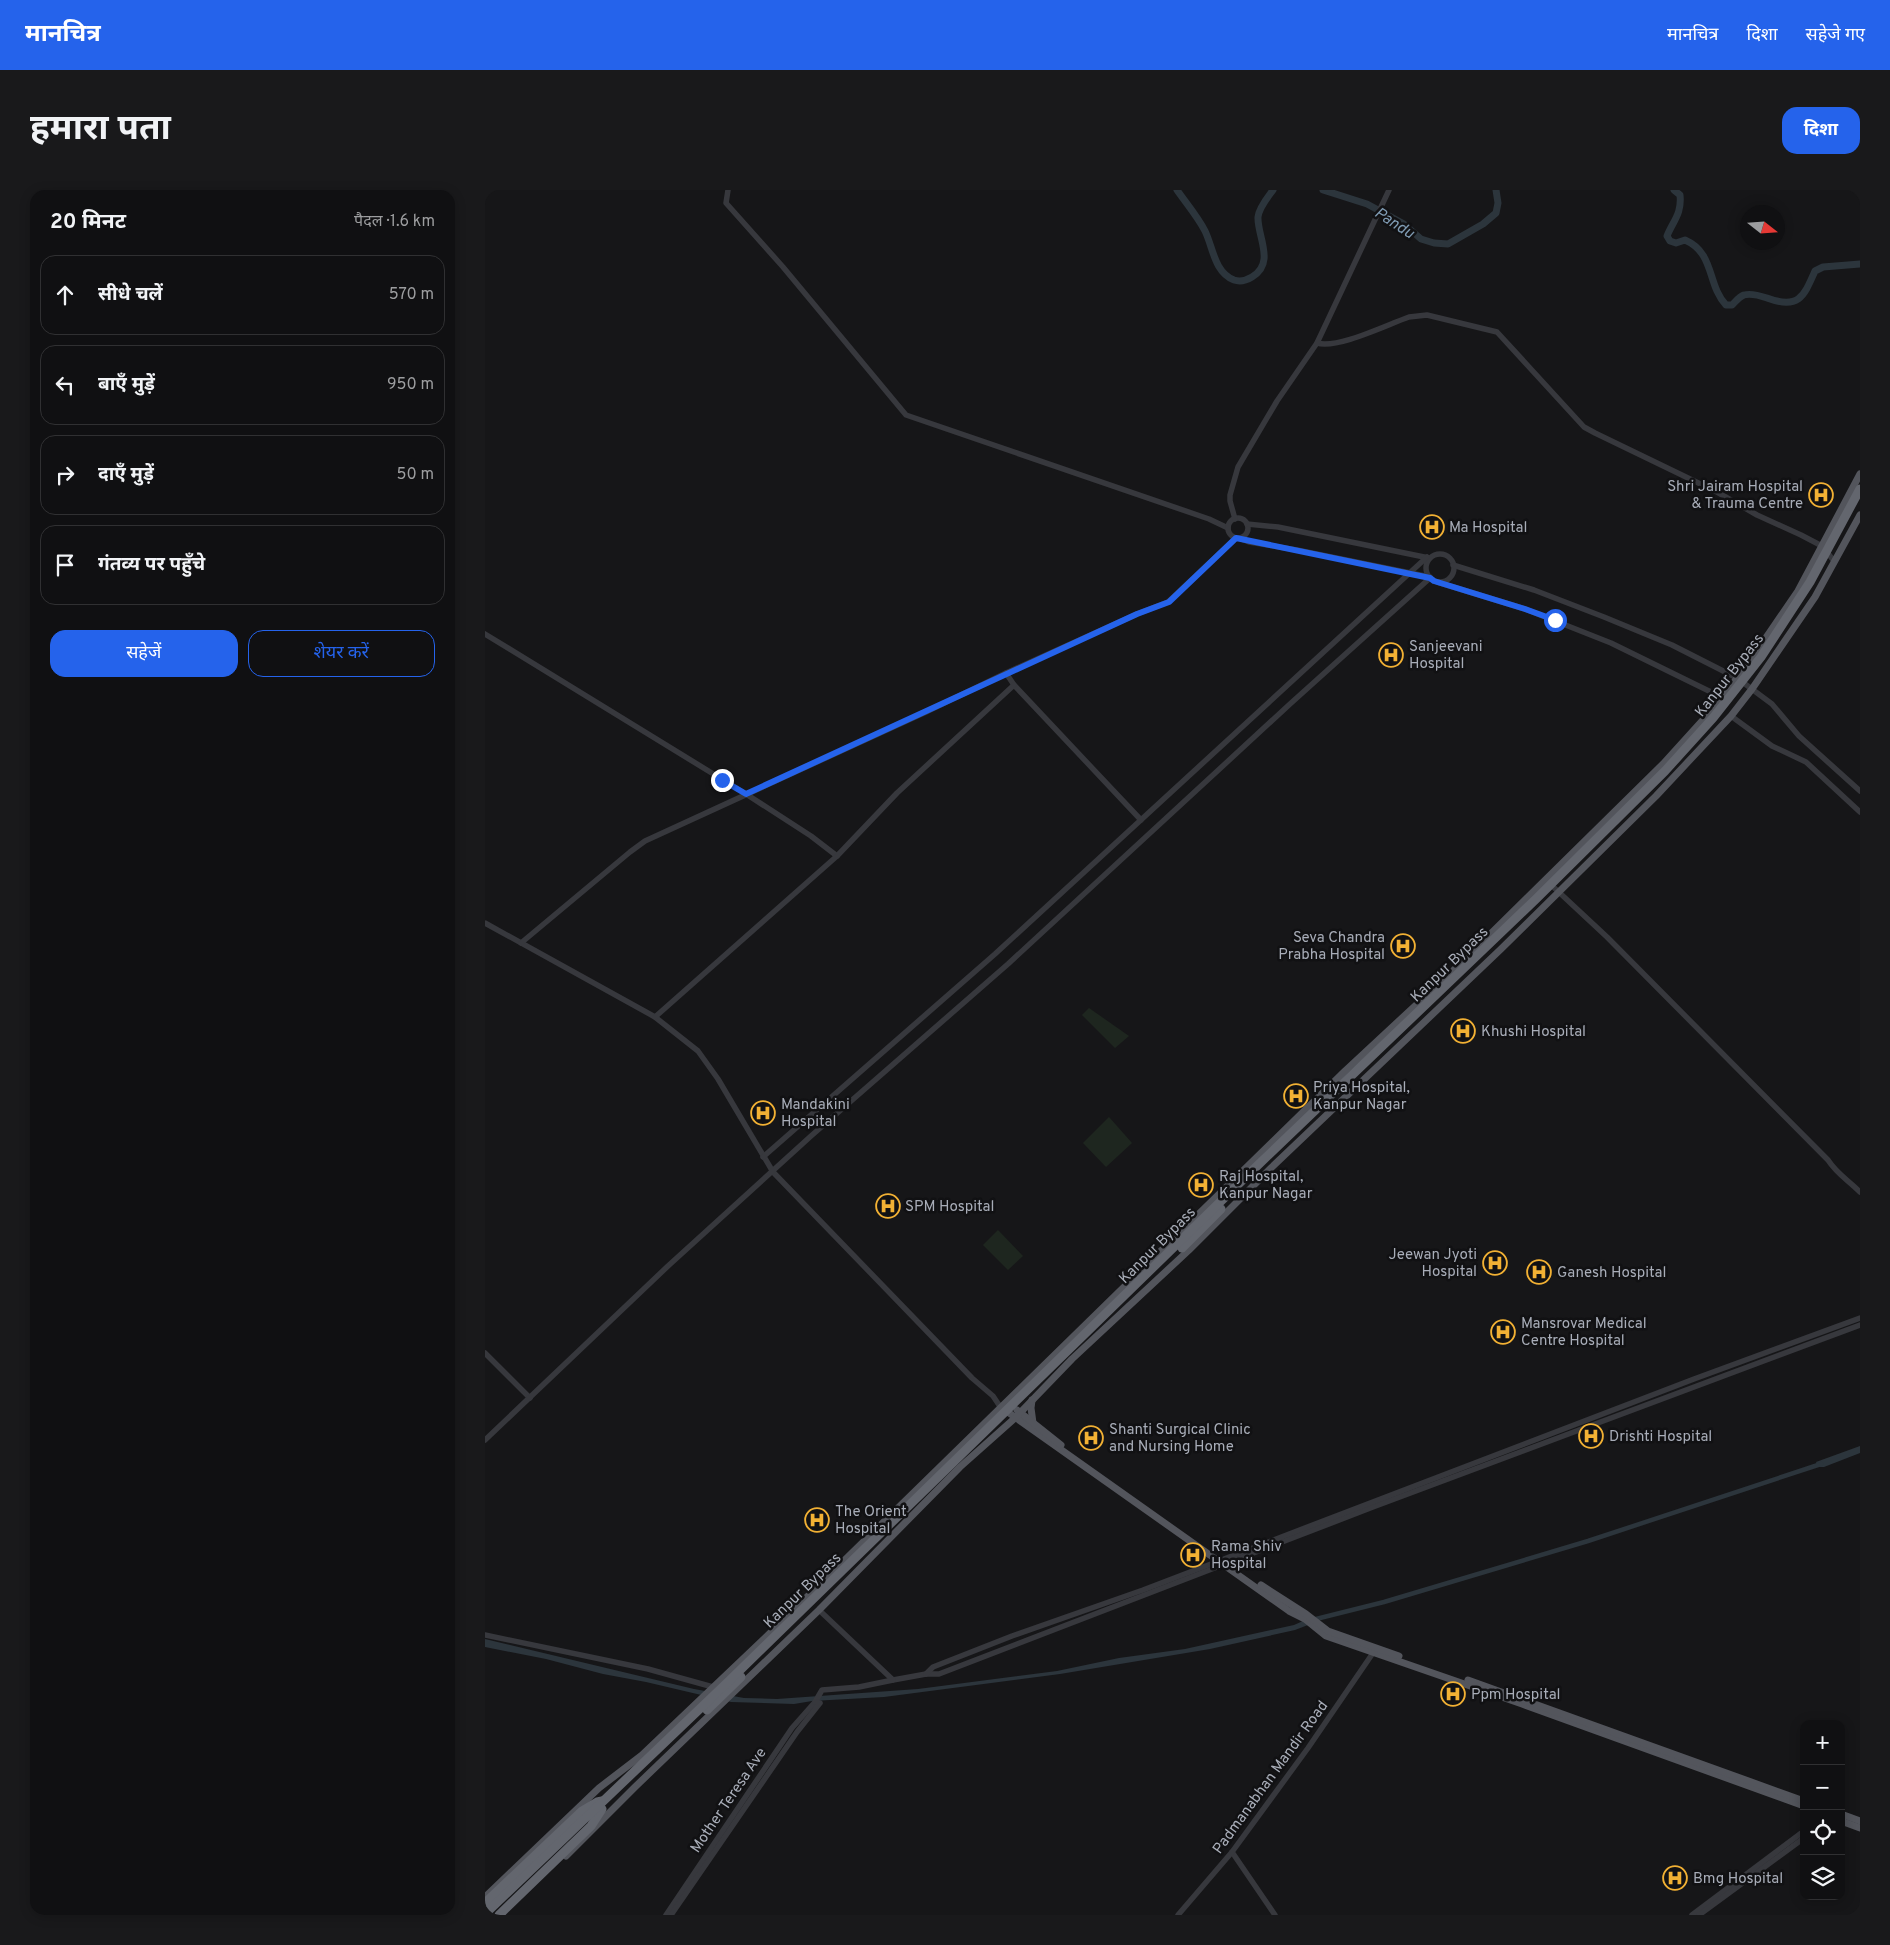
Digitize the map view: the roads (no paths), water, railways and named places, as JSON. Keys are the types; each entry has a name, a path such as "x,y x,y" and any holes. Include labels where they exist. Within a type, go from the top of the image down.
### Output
{"highway":[{"name":"Kanpur Bypass","path":"492,1915 602,1805 1257,1166 1536,899 1685,750 1733,694 1781,628 1818,568 1860,489"},
{"name":"Kanpur Bypass","path":"485,1914 728,1691 1268,1163 1585,858 1683,760 1732,704 1775,646 1822,572 1860,500"},
{"path":"485,1903 582,1811 597,1802 602,1805 591,1826 499,1915"}],"main road":[{"path":"485,1897 599,1788 642,1755 704,1696 1345,1071 1457,967 1663,764 1721,700 1798,591 1860,474"},
{"path":"504,1915 819,1610 954,1473 1018,1415 1072,1359 1164,1274 1275,1164 1559,892 1651,801 1731,716 1752,689 1815,597 1860,515"},
{"path":"1029,1423 1032,1400"},
{"path":"1004,1405 1224,1562 1293,1607 1305,1618 1328,1631 1375,1651 1800,1805"},
{"path":"1007,1424 1029,1423"},
{"path":"1375,1651 1520,1698 1800,1800"},
{"path":"1845,1816 1860,1822"},
{"path":"1845,1822 1860,1828"}],"street":[{"path":"728,190 726,204 783,267 906,416 1183,510 1228,528"},
{"path":"1235,519 1230,501 1231,488 1238,467 1277,401 1317,343 1389,191"},
{"path":"1317,343 1337,343 1409,317 1421,315 1494,330 1584,426 1717,492 1757,515 1822,546 1834,561"},
{"path":"521,943 630,852 645,842 920,715 1005,673 1137,614 1169,602 1237,538 1246,535 1248,531 1247,524 1242,519 1235,519 1229,524 1228,528 1230,534 1237,538 1249,542 1290,548 1410,573 1525,609 1611,643 1713,693 1721,700"},
{"path":"1247,524 1278,527 1429,557"},
{"path":"763,1157 943,999 1410,573 1429,557 1439,554 1449,557 1453,565 1450,577 1444,581 1437,582"},
{"path":"1429,557 1426,568 1430,578"},
{"path":"1453,565 1534,590 1604,617 1672,645 1737,678 1772,704 1799,736 1860,791"},
{"path":"485,1440 668,1266 811,1136 1009,964 1290,704 1430,578"},
{"path":"485,634 750,792 837,856"},
{"path":"1005,673 1014,685 1141,820"},
{"path":"655,1017 837,856 897,793 1014,685"},
{"path":"1731,716 1764,741 1806,762 1860,812"},
{"path":"1546,880 1607,937 1679,1009 1827,1160 1836,1173 1844,1176 1860,1192"},
{"path":"485,923 655,1017 690,1044 718,1079 773,1172 972,1378 1004,1405"},
{"path":"671,1915 797,1732 817,1702 822,1690 859,1687 926,1674 939,1674 1224,1562 1271,1540 1860,1318"},
{"path":"926,1674 933,1667 1012,1636 1383,1504 1860,1325"},
{"path":"485,1353 530,1398"},
{"path":"819,1610 893,1680"},
{"path":"485,1634 647,1670 712,1688"},
{"name":"Padmanabhan Mandir Road","path":"1178,1915 1232,1852 1308,1748 1375,1651"},
{"name":"Mother Teresa Ave","path":"666,1915 792,1728 817,1702"},
{"path":"1692,1915 1800,1834"},
{"path":"1699,1915 1800,1841"},
{"path":"1232,1852 1275,1915"}],"waterway":[{"name":"Pandu","path":"1177,190 1202,226 1222,271 1227,276 1239,281 1252,277 1263,264 1264,249 1258,217 1262,206 1273,190"},
{"name":"Pandu","path":"1323,190 1367,204 1404,224 1421,239 1434,243 1448,244 1483,224 1496,213 1498,203 1496,190"},
{"path":"1674,190 1680,195 1680,207 1667,236 1670,241 1676,243 1685,240 1695,246 1701,253 1720,297 1726,305 1732,305 1747,294 1778,301 1793,301 1803,294 1815,271 1823,267 1860,264"},
{"path":"1312,1620 1384,1602 1588,1541 1821,1464"}],"place":[{"name":"Shri Jairam Hospital & Trauma Centre","path":"1821,495"},
{"name":"Ma Hospital","path":"1432,527"},
{"name":"Sanjeevani Hospital","path":"1391,655"},
{"name":"Seva Chandra Prabha Hospital","path":"1403,946"},
{"name":"Khushi Hospital","path":"1463,1031"},
{"name":"Priya Hospital, Kanpur Nagar","path":"1296,1096"},
{"name":"Mandakini Hospital","path":"763,1113"},
{"name":"Raj Hospital, Kanpur Nagar","path":"1201,1185"},
{"name":"SPM Hospital","path":"888,1206"},
{"name":"Jeewan Jyoti Hospital","path":"1495,1263"},
{"name":"Ganesh Hospital","path":"1539,1272"},
{"name":"Mansrovar Medical Centre Hospital","path":"1503,1332"},
{"name":"Drishti Hospital","path":"1591,1436"},
{"name":"Shanti Surgical Clinic and Nursing Home","path":"1091,1438"},
{"name":"The Orient Hospital","path":"817,1520"},
{"name":"Rama Shiv Hospital","path":"1193,1555"},
{"name":"Ppm Hospital","path":"1453,1694"},
{"name":"Bmg Hospital","path":"1675,1878"}]}
